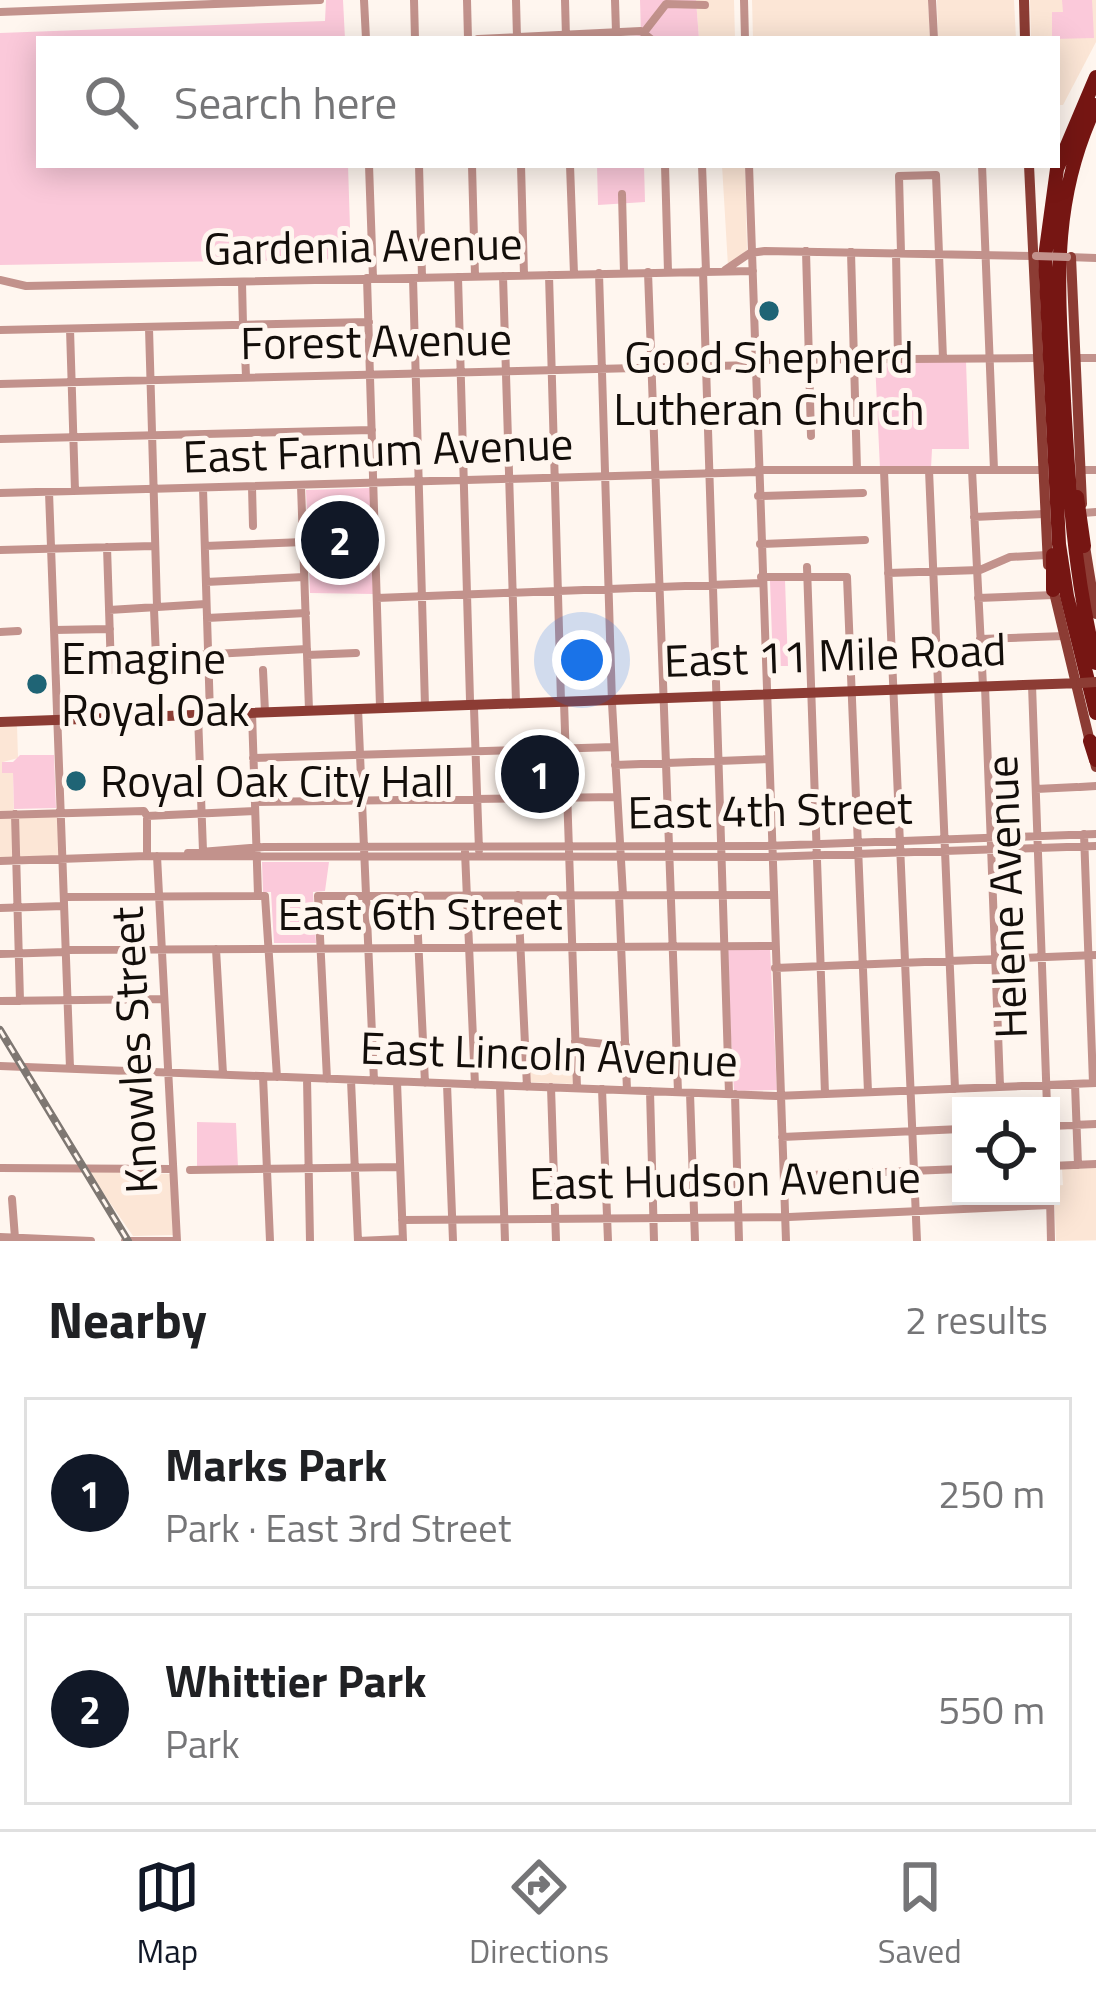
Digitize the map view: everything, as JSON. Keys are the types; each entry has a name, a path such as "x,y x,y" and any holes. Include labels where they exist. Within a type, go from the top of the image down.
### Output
{"highway":[{"path":"1096,72 1060,227 1058,281 1075,566 1096,663"},
{"path":"1060,160 1092,105"},
{"path":"1058,168 1047,229 1062,571 1096,713"},
{"path":"1065,415 1088,551"},
{"path":"1054,448 1050,469 1054,593"},
{"path":"1090,740 1096,763"}],"main road":[{"path":"1024,0 1025,36"},
{"path":"1029,168 1047,555 1090,740"},
{"path":"1069,257 1081,470 1096,614"},
{"name":"East 11 Mile Road","path":"0,722 1096,682"}],"street":[{"path":"0,12 320,0"},
{"path":"364,0 366,36"},
{"path":"414,0 415,36"},
{"path":"467,0 468,36"},
{"path":"516,0 518,36"},
{"path":"565,0 566,36"},
{"path":"615,0 616,32"},
{"path":"744,0 745,36"},
{"path":"932,0 934,36"},
{"path":"576,36 648,35 666,4 705,5"},
{"path":"369,168 380,707"},
{"path":"418,168 416,373 425,706"},
{"path":"472,168 475,276"},
{"path":"521,168 524,275"},
{"path":"571,168 574,274"},
{"path":"664,168 668,272"},
{"path":"702,168 721,895 740,1241"},
{"path":"749,168 771,845 778,852 772,895 786,1241"},
{"path":"982,168 994,470"},
{"path":"898,359 898,176 937,176 944,358"},
{"path":"622,194 624,273"},
{"path":"806,251 812,436"},
{"path":"723,271 752,252 1096,258"},
{"path":"851,252 857,470"},
{"path":"648,272 678,1092"},
{"name":"Gardenia Avenue","path":"2,283 753,272"},
{"path":"599,273 627,1090"},
{"path":"549,274 577,1088"},
{"path":"503,276 516,702"},
{"path":"458,277 479,852"},
{"path":"242,282 246,377"},
{"path":"0,330 369,322"},
{"path":"70,328 75,491"},
{"path":"149,328 156,657 356,653"},
{"name":"Forest Avenue","path":"0,384 651,368 808,359 1037,358"},
{"path":"1075,358 1096,358"},
{"path":"0,439 372,430"},
{"path":"929,470 955,1089"},
{"path":"972,470 1000,1087"},
{"name":"East Farnum Avenue","path":"0,493 758,471 1042,470"},
{"path":"1081,470 1096,470"},
{"path":"884,471 917,1241"},
{"path":"301,486 309,710"},
{"path":"252,487 253,526"},
{"path":"202,488 208,654 203,855"},
{"path":"49,492 70,1068"},
{"path":"758,496 863,493"},
{"path":"974,517 1044,514"},
{"path":"760,544 865,540"},
{"path":"205,546 303,542"},
{"path":"0,550 155,546"},
{"path":"107,547 111,670"},
{"path":"889,573 976,570 1010,557 1047,555"},
{"path":"377,598 712,584 807,571 846,576 868,1092"},
{"path":"807,571 825,1094"},
{"path":"206,582 304,578"},
{"path":"978,598 1054,593"},
{"path":"109,610 206,604"},
{"path":"207,618 305,613"},
{"path":"54,630 110,629"},
{"path":"0,632 18,632"},
{"path":"980,639 1064,636"},
{"path":"263,670 253,758 278,1077"},
{"name":"Helene Avenue","path":"1032,685 1047,1097"},
{"path":"358,708 374,1081"},
{"path":"253,758 614,747"},
{"path":"615,765 768,759"},
{"path":"1036,789 1096,787"},
{"path":"0,815 140,811 147,816 361,800 617,796"},
{"path":"14,814 20,1000"},
{"name":"Knowles Street","path":"147,816 159,895 175,1241"},
{"path":"1084,834 1090,846 1095,1083"},
{"name":"East 4th Street","path":"0,861 257,852 720,851 771,845 1096,834"},
{"path":"759,857 771,845"},
{"name":"East 4th Street","path":"720,851 759,857 1090,846"},
{"path":"464,852 476,1085"},
{"path":"0,908 159,895 262,896"},
{"path":"416,895 425,1083"},
{"path":"518,895 527,1087"},
{"path":"327,1079 318,896 772,895"},
{"name":"East 6th Street","path":"0,954 270,947 774,946"},
{"path":"216,949 223,1074"},
{"path":"775,968 1092,955"},
{"path":"0,1001 164,1000"},
{"path":"575,1041 626,1046"},
{"name":"East Lincoln Avenue","path":"0,1066 780,1096 1095,1083"},
{"path":"263,1076 270,1241"},
{"path":"307,1078 310,1241"},
{"path":"351,1080 357,1241 403,1240 397,1082"},
{"path":"447,1084 453,1241"},
{"path":"1076,1084 1078,1165"},
{"path":"500,1086 505,1241"},
{"path":"551,1088 556,1241"},
{"path":"602,1089 608,1241"},
{"path":"650,1091 654,1241"},
{"path":"690,1093 695,1241"},
{"path":"1060,1126 1096,1124"},
{"path":"782,1137 952,1129"},
{"path":"1060,1166 1096,1164"},
{"path":"190,1170 400,1167"},
{"path":"0,1168 173,1169"},
{"path":"784,1176 952,1169"},
{"path":"12,1199 15,1238"},
{"name":"East Hudson Avenue","path":"402,1220 785,1217 990,1205"},
{"path":"1050,1205 1051,1241"},
{"path":"0,1237 91,1241"},
{"path":"125,1241 175,1241"}],"shaded area":[{"path":"326,0 343,0 345,36 36,36 36,168 348,168 351,259 0,265 0,33 325,21"},
{"path":"640,0 696,0 699,36 629,36 641,35"},
{"path":"696,0 734,0 735,36 699,36"},
{"path":"752,0 928,0 930,36 753,36"},
{"path":"937,0 1014,0 1016,36 938,36"},
{"path":"1030,0 1096,0 1096,42 1063,105 1060,36 1031,36"},
{"path":"1062,0 1092,0 1094,38 1052,36 1052,12 1063,12"},
{"path":"597,168 644,168 645,202 598,205"},
{"path":"722,168 745,168 747,250 728,266"},
{"path":"875,361 966,361 969,449 932,449 931,468 880,469"},
{"path":"370,488 373,594 310,593 306,490"},
{"path":"785,580 788,666 773,666 770,581"},
{"path":"17,725 18,758 3,762 13,772 14,816 58,815 60,856 0,858 0,726"},
{"path":"563,751 565,794 517,795 516,755"},
{"path":"20,755 54,755 56,808 14,809 13,773 2,773 2,762 13,762"},
{"path":"262,862 329,862 325,891 313,892 316,943 274,943 271,892 263,892"},
{"path":"770,949 777,1090 734,1091 726,950"},
{"path":"528,1064 574,1066 575,1084 529,1082"},
{"path":"197,1122 236,1123 238,1167 197,1166"},
{"path":"1096,1168 1096,1240 1056,1241 1055,1205 1060,1205 1062,1169"},
{"path":"88,1171 170,1174 173,1235 133,1236"}],"railway":[{"path":"0,1030 128,1241"}],"place":[{"name":"Good Shepherd Lutheran Church","path":"769,311"},
{"name":"Whittier Park","path":"340,540"},
{"name":"Emagine Royal Oak","path":"37,684"},
{"name":"Marks Park","path":"540,774"},
{"name":"Royal Oak City Hall","path":"76,781"}]}
